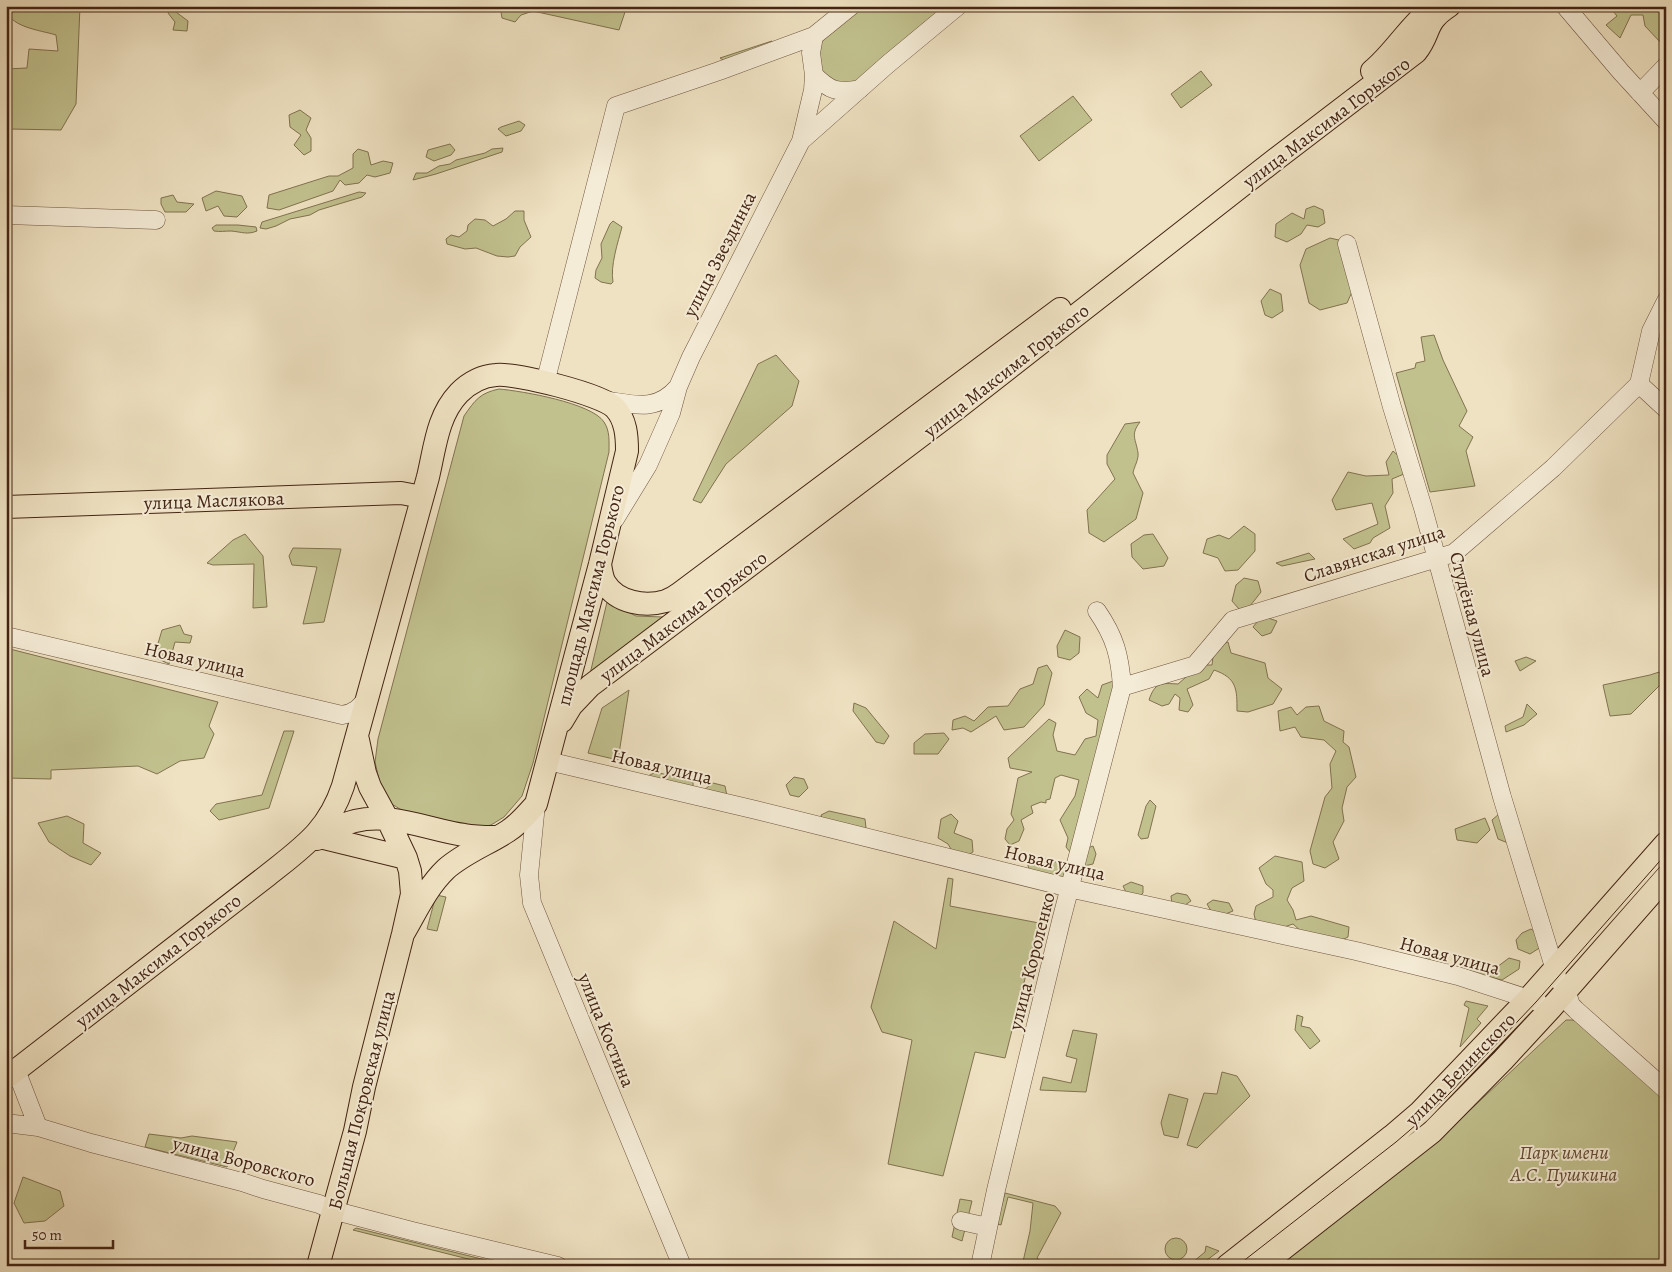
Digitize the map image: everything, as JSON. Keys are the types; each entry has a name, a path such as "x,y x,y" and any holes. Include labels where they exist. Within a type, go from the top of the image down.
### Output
{"main road":[{"name":"улица Максима Горького","path":"556,730 571,706 598,680 955,410 1300,136 1384,61 1412,26 1433,6"},
{"name":"улица Максима Горького","path":"600,564 604,582 612,592 623,599 635,603 649,603 666,600 680,593 1416,52 1422,45 1430,23 1437,14 1449,6"},
{"name":"площадь Максима Горького","path":"314,840 329,819 337,803 368,696 440,425 451,402 471,383 494,375 519,376 545,383 603,400 615,408 624,422 627,451 600,564 536,804 508,831 461,858 444,871 430,889 403,934"},
{"name":"улица Маслякова","path":"6,507 401,493 422,496"},
{"name":"площадь Максима Горького","path":"357,734 365,773 370,787 388,820 410,871 412,894 403,934"},
{"path":"314,840 336,828 355,821 374,819 464,835 495,837"},
{"name":"улица Максима Горького","path":"11,1074 314,840"},
{"path":"314,840 406,858"},
{"name":"улица Белинского","path":"1227,1266 1420,1112 1528,999 1554,967 1666,843"},
{"name":"улица Белинского","path":"1262,1266 1432,1132 1503,1060 1666,877"},
{"name":"Большая Покровская улица","path":"318,1266 355,1131 364,1087 403,934"}],"street":[{"path":"545,383 616,106 720,71 814,36 851,6"},
{"name":"улица Звездинка","path":"801,142 958,6"},
{"path":"1565,6 1666,121"},
{"name":"улица Звездинка","path":"607,532 648,465 671,413 678,387 694,349 801,142 813,90 814,75 811,52 814,36"},
{"path":"1640,93 1666,66"},
{"path":"814,75 830,88 843,92 860,89"},
{"path":"6,216 156,220"},
{"name":"Студёная улица","path":"1347,244 1389,398 1423,508 1504,806 1554,967 1560,997 1666,1090"},
{"path":"1666,301 1650,332 1639,384 1666,409"},
{"name":"Славянская улица","path":"1122,687 1195,665 1233,620 1454,553 1552,468 1639,384"},
{"path":"603,400 646,405 666,399 678,387"},
{"name":"улица Короленко","path":"980,1266 1070,888 1122,687 1121,666 1110,631 1097,611"},
{"name":"Новая улица","path":"6,636 342,715 350,714 358,709 368,696"},
{"name":"Новая улица","path":"548,761 1070,888 1356,951 1458,976 1528,999 1560,997"},
{"name":"улица Костина","path":"536,804 528,875 532,903 682,1266"},
{"path":"11,1074 38,1127"},
{"name":"улица Воровского","path":"6,1123 38,1127 91,1143 242,1182 412,1232 558,1266"},
{"path":"961,1221 988,1227"}],"green space":[{"path":"6,6 80,6 76,104 61,130 10,129 6,124 6,69 27,68 29,49 58,51 56,35 25,27 18,23 7,13"},
{"path":"169,6 186,6 176,12 188,21 187,31 173,30 175,22 168,13"},
{"path":"500,6 627,6 619,30 533,11 521,15 515,22 502,18"},
{"path":"860,6 950,6 857,83 842,86 821,74 819,45 831,30"},
{"path":"1609,6 1658,6 1666,14 1666,39 1662,44 1645,26 1643,15 1631,15 1620,38 1606,25 1617,16"},
{"path":"772,41 773,44 723,60 720,58"},
{"path":"1201,71 1212,85 1181,108 1171,94"},
{"path":"1073,96 1092,120 1039,161 1020,136"},
{"path":"300,110 311,118 306,130 311,138 311,151 304,155 294,145 301,135 290,127 289,115"},
{"path":"519,121 525,125 521,131 506,136 498,129 501,127"},
{"path":"450,144 455,150 451,155 434,161 426,157 428,150"},
{"path":"503,148 502,152 413,180 416,173 427,173 456,160 485,153 492,149"},
{"path":"358,149 368,152 371,165 383,161 393,163 390,173 375,177 367,175 359,183 345,185 340,180 333,191 279,210 267,208 269,195 329,176 338,176 353,168 353,154"},
{"path":"216,191 242,196 247,207 237,217 224,216 218,206 206,211 202,198"},
{"path":"359,192 366,193 362,197 319,210 310,215 290,219 266,229 260,228 262,222"},
{"path":"173,195 177,202 194,204 186,212 165,212 161,204 161,198"},
{"path":"1314,206 1323,210 1325,223 1318,227 1307,225 1301,234 1287,242 1275,237 1276,224 1292,213 1304,219 1306,209"},
{"path":"515,211 524,211 524,220 531,237 520,247 515,256 497,256 476,248 465,249 447,244 446,239 451,235 459,237 467,231 468,225 475,219 485,220 493,226 506,219"},
{"path":"613,221 622,227 615,254 613,282 611,284 601,282 595,278 596,270 602,258 601,244"},
{"path":"216,225 256,227 257,231 247,233 214,231 212,228"},
{"path":"1330,238 1343,241 1355,285 1347,303 1320,310 1309,303 1300,265 1306,249"},
{"path":"1270,289 1281,294 1283,311 1272,318 1265,315 1261,301"},
{"path":"1434,335 1443,360 1467,411 1459,426 1473,437 1466,451 1475,486 1430,492 1396,373 1415,368 1416,363 1425,361 1421,337"},
{"path":"776,355 799,381 792,406 726,464 701,503 693,500 758,364"},
{"path":"499,389 556,399 586,409 597,415 604,422 607,429 609,452 533,763 522,796 504,817 491,825 477,828 405,812 390,803 381,788 375,762 378,739 464,416 478,398"},
{"path":"1140,422 1134,434 1138,455 1133,473 1143,493 1136,519 1104,542 1089,533 1087,510 1115,479 1107,464 1107,455 1125,424"},
{"path":"1393,451 1404,461 1404,474 1392,479 1393,493 1385,506 1390,528 1373,538 1370,543 1354,549 1343,539 1378,524 1372,503 1336,510 1332,500 1348,472 1366,476 1389,475 1386,462"},
{"path":"1244,526 1255,534 1255,551 1238,570 1225,571 1218,558 1203,553 1207,539 1219,535 1229,539"},
{"path":"245,534 263,556 267,607 253,608 254,564 213,565 207,563 233,540"},
{"path":"1153,534 1168,558 1164,566 1143,569 1132,557 1131,544 1144,535"},
{"path":"293,548 341,549 324,622 303,624 317,567 292,565 289,556"},
{"path":"1309,553 1315,559 1282,566 1276,563"},
{"path":"1244,578 1258,581 1261,592 1250,606 1239,609 1232,601 1236,585"},
{"path":"607,602 636,616 663,617 590,674"},
{"path":"1262,616 1277,621 1271,633 1262,636 1253,627"},
{"path":"180,625 184,634 192,636 190,643 175,642 169,664 154,657 162,630"},
{"path":"1065,630 1080,637 1079,653 1070,660 1058,657 1057,646"},
{"path":"1228,642 1231,653 1265,663 1268,678 1282,689 1273,704 1248,712 1237,711 1237,696 1234,685 1222,673 1214,670 1209,679 1187,689 1193,705 1188,712 1179,710 1180,698 1175,694 1169,704 1162,706 1149,700 1151,694 1159,685 1178,684 1200,665 1212,665 1214,647"},
{"path":"6,648 218,702 209,726 214,734 204,758 180,761 157,774 138,766 51,770 51,779 6,778"},
{"path":"1526,657 1536,661 1520,671 1515,661"},
{"path":"1047,665 1052,673 1044,705 1024,727 1004,730 996,716 971,732 963,728 952,730 953,720 965,716 974,721 988,707 1008,706 1020,689 1033,684 1038,668"},
{"path":"1659,672 1665,680 1631,714 1610,716 1603,685"},
{"path":"1116,680 1085,821 1076,829 1081,838 1070,852 1066,847 1068,838 1060,820 1075,796 1079,780 1061,775 1055,778 1050,799 1046,800 1046,803 1041,802 1031,806 1033,813 1021,820 1024,829 1019,841 1010,845 1005,839 1007,829 1014,820 1011,814 1018,778 1032,772 1010,768 1008,758 1049,719 1056,723 1053,735 1057,751 1075,755 1085,739 1096,736 1098,720 1086,713 1079,697 1087,689 1098,698 1102,685"},
{"path":"629,690 618,760 588,753 602,708"},
{"path":"854,703 866,708 889,736 884,744 876,742 853,711"},
{"path":"1527,704 1537,714 1524,725 1506,732 1505,726 1523,717"},
{"path":"1319,706 1324,721 1344,731 1343,742 1349,747 1356,777 1347,787 1342,808 1344,821 1333,842 1339,859 1325,868 1313,864 1310,851 1325,797 1332,788 1330,764 1336,751 1324,740 1301,737 1295,727 1280,731 1278,711 1291,707 1297,715 1306,707"},
{"path":"284,731 294,731 269,808 219,820 210,811 216,804 262,795"},
{"path":"944,733 949,739 938,754 914,754 914,743 925,734"},
{"path":"656,772 693,782 693,792 648,776"},
{"path":"794,777 804,779 808,788 799,797 790,795 786,785"},
{"path":"713,783 725,786 727,796 704,790"},
{"path":"1150,800 1156,806 1148,838 1141,839 1138,835 1146,806"},
{"path":"829,811 865,819 866,828 858,833 824,825 821,815"},
{"path":"951,814 958,821 954,833 972,840 973,852 965,857 954,854 948,844 938,838 941,819"},
{"path":"1499,814 1508,843 1498,839 1492,820"},
{"path":"67,816 84,824 83,843 101,853 91,865 70,856 49,842 38,823"},
{"path":"1485,818 1490,830 1477,843 1457,840 1455,829"},
{"path":"1093,846 1096,854 1093,864 1084,866 1085,849"},
{"path":"1035,856 1066,865 1067,876 1057,879 1030,872 1027,862"},
{"path":"1275,856 1302,862 1304,881 1292,888 1287,900 1296,920 1311,916 1349,927 1348,937 1338,942 1302,932 1293,924 1278,929 1256,923 1254,914 1256,906 1273,897 1273,890 1266,884 1259,868"},
{"path":"948,878 953,879 950,906 1039,923 1005,1058 975,1052 943,1176 888,1164 912,1040 882,1032 871,1007 894,921 936,949"},
{"path":"1131,882 1143,886 1143,893 1139,897 1127,894 1123,886"},
{"path":"1177,893 1187,895 1191,901 1182,907 1172,904 1171,896"},
{"path":"436,895 446,897 437,931 427,929"},
{"path":"1213,900 1229,903 1233,911 1223,915 1211,911 1207,904"},
{"path":"1531,929 1541,936 1541,947 1530,954 1518,949 1516,940 1522,933"},
{"path":"1429,952 1440,954 1441,960 1435,965 1427,962 1425,955"},
{"path":"1509,958 1520,961 1519,969 1502,980 1465,971 1461,964 1466,960 1497,967"},
{"path":"1466,1001 1488,1006 1477,1019 1481,1023 1460,1047 1469,1008 1464,1005"},
{"path":"1297,1015 1303,1017 1301,1026 1310,1028 1320,1041 1310,1049 1295,1030"},
{"name":"Парк имени А.С. Пушкина","path":"1566,1020 1577,1022 1666,1099 1666,1266 1279,1266 1436,1142"},
{"path":"1073,1030 1097,1034 1086,1092 1040,1090 1043,1077 1071,1083 1077,1059 1066,1056"},
{"path":"1222,1072 1237,1076 1250,1096 1197,1148 1187,1145 1204,1093 1217,1094"},
{"path":"1169,1094 1188,1099 1178,1138 1164,1135 1161,1123"},
{"path":"149,1134 181,1138 192,1136 237,1142 227,1167 145,1147"},
{"path":"23,1177 60,1191 64,1206 45,1221 24,1223 14,1203"},
{"path":"1005,1193 1055,1206 1061,1213 1037,1258 1044,1266 1022,1266 1030,1231 1033,1203 1008,1197 1001,1225 997,1224"},
{"path":"960,1199 972,1201 962,1241 952,1237"},
{"path":"356,1228 510,1266 496,1266 353,1230"},
{"path":"1176,1238 1184,1241 1187,1249 1184,1257 1176,1260 1168,1257 1165,1249 1168,1241"},
{"path":"1206,1246 1219,1251 1199,1266 1188,1266 1205,1252"}],"tram line":[{"path":"1237,1266 1396,1142 1448,1095 1536,1002 1666,854"}]}
